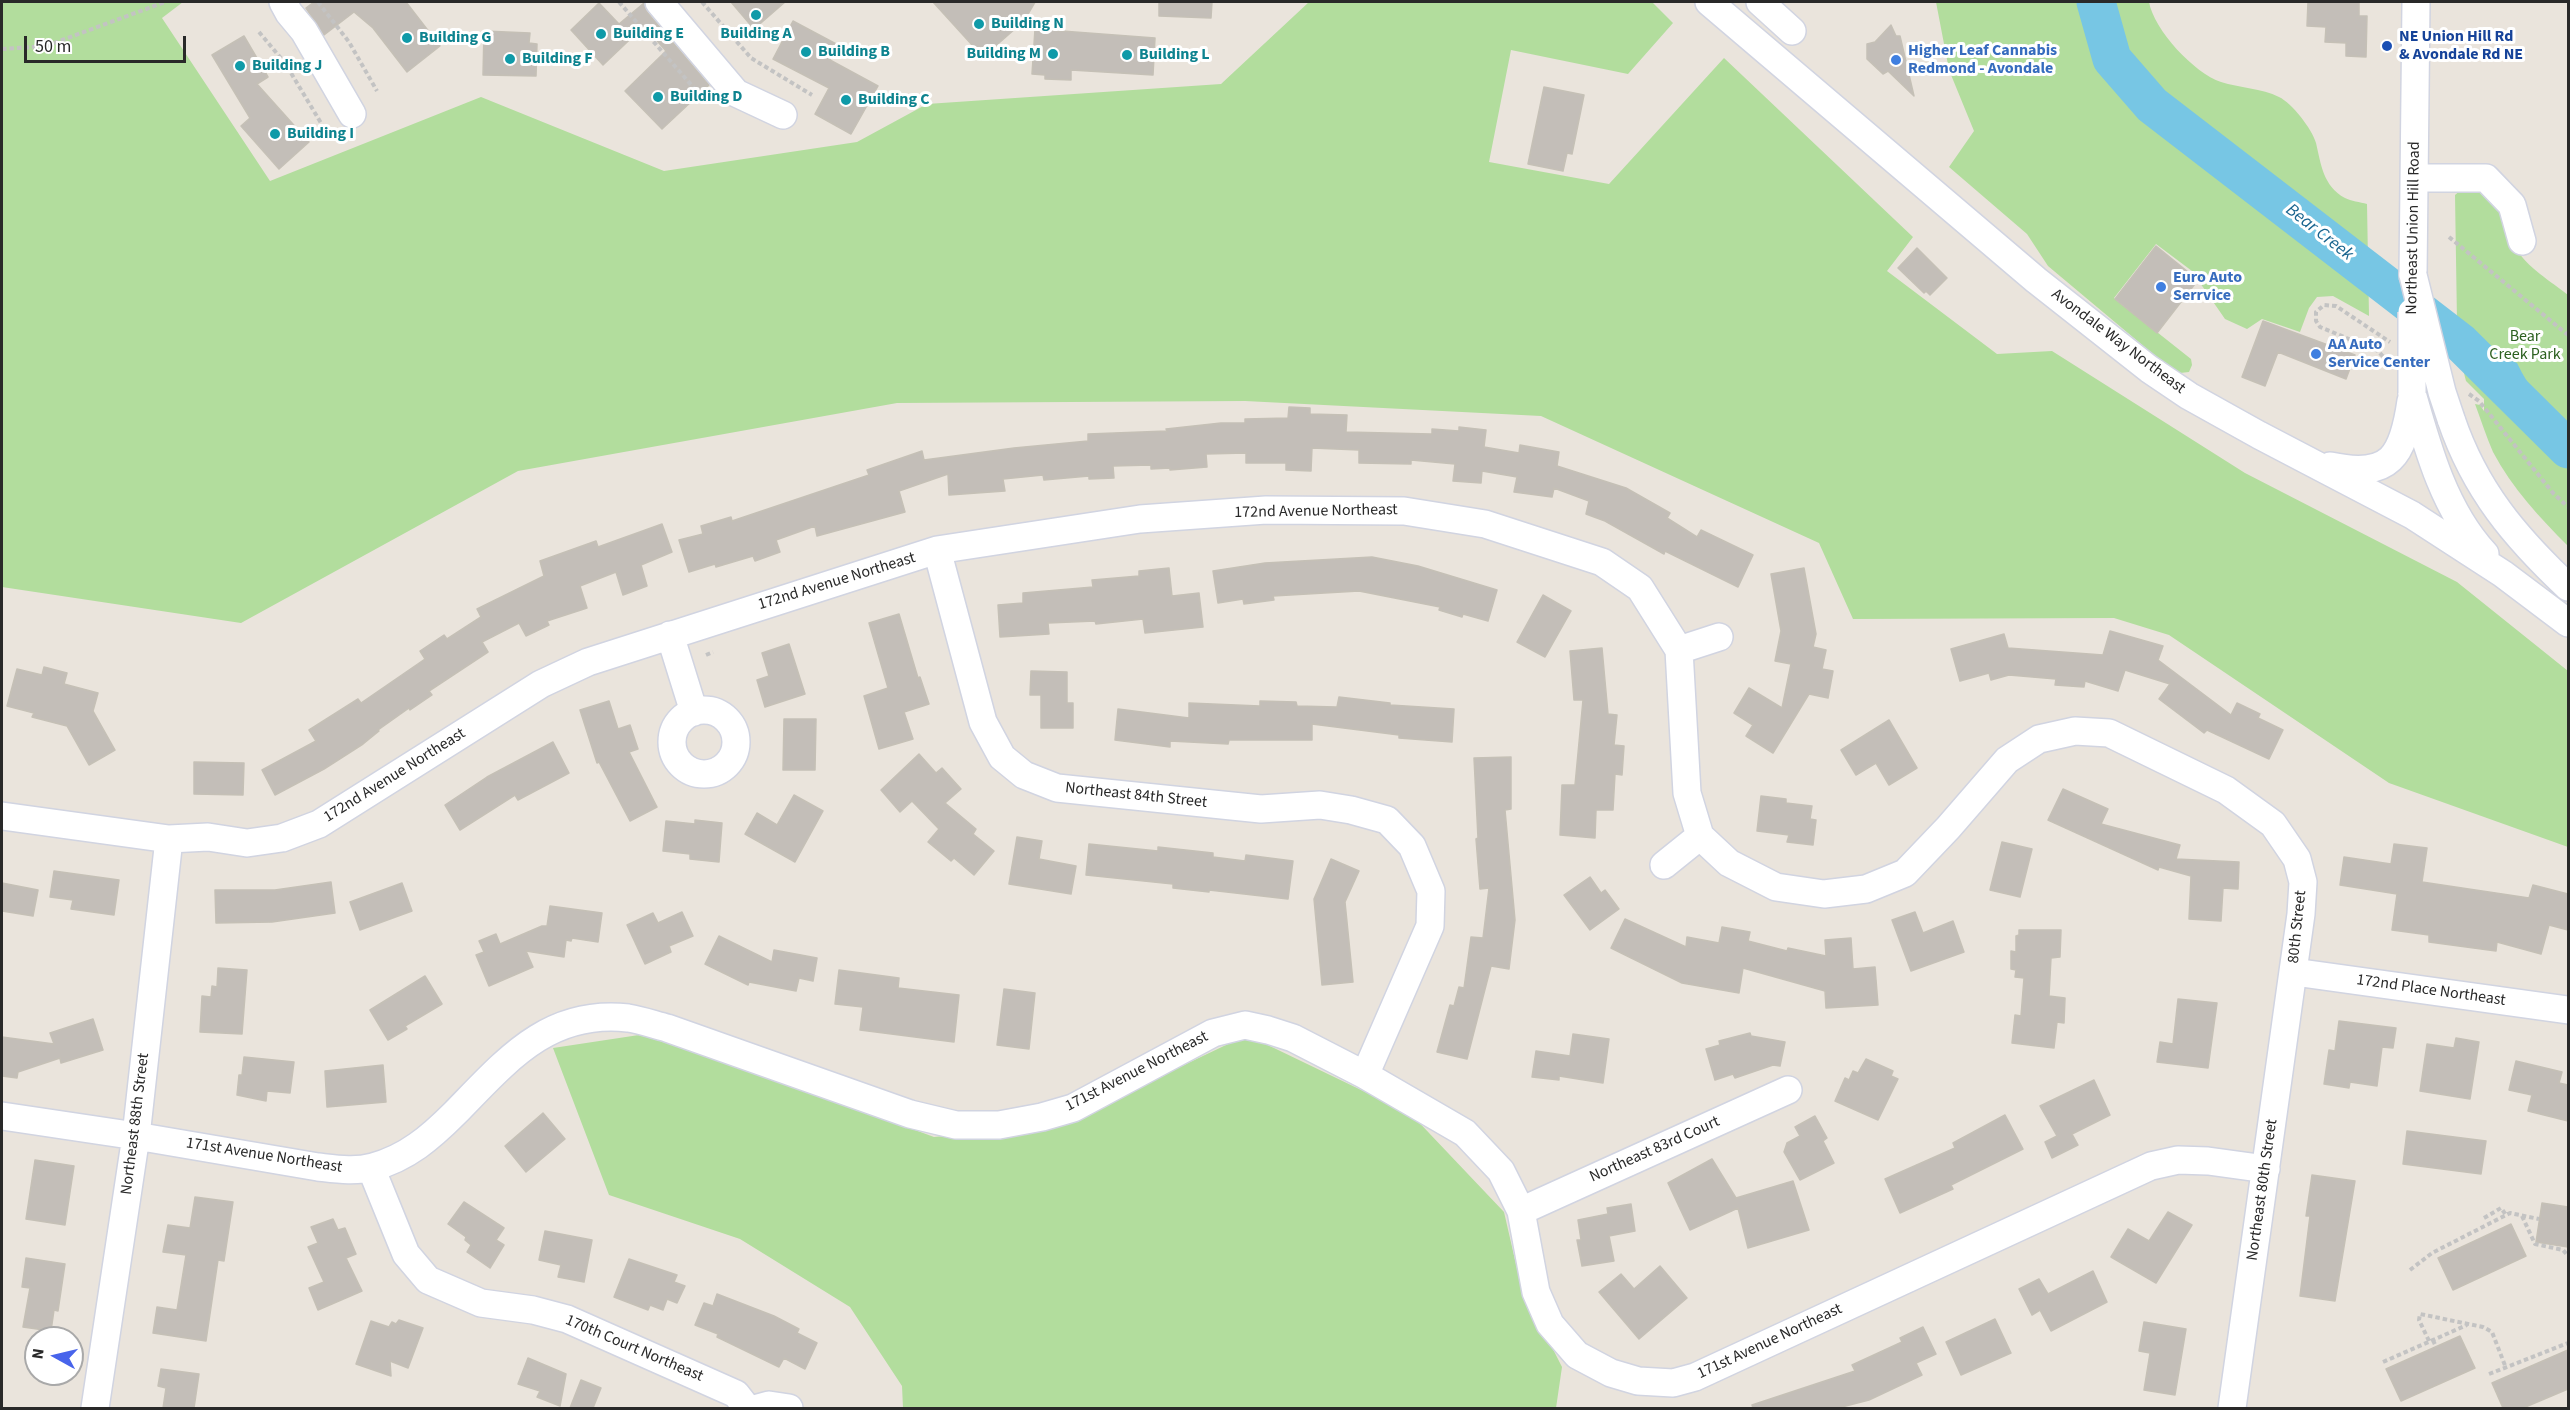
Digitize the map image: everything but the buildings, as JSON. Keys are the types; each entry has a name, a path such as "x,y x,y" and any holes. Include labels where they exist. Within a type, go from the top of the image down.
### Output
{"street":[{"path":"283,2 304,32 352,114"},
{"path":"659,2 736,93 783,115"},
{"name":"Avondale Way Northeast","path":"1709,2 2104,336 2190,396 2412,515 2503,574 2568,623"},
{"path":"1760,2 1796,28 1774,2"},
{"name":"Northeast Union Hill Road","path":"2416,2 2416,178 2412,393 2430,458 2466,535 2503,574"},
{"path":"2416,178 2490,171 2512,205 2522,241"},
{"path":"2414,275 2442,392 2461,448 2478,482 2536,556 2568,587"},
{"path":"2314,463 2361,470 2384,463 2402,446 2412,393"},
{"name":"172nd Avenue Northeast","path":"2,816 169,839 208,837 247,843 282,838 319,824 541,684 588,662 937,550 1140,519 1266,510 1404,511 1485,524 1602,562 1640,588 1679,650 1687,793 1700,836"},
{"name":"Northeast 84th Street","path":"937,550 983,722 1002,757 1024,776 1057,788 1261,808 1320,805 1351,810 1393,811 1412,846 1431,891 1430,926 1365,1075"},
{"path":"670,635 694,712"},
{"path":"1679,650 1719,637"},
{"name":"80th Street","path":"1700,836 1730,863 1776,887 1824,894 1866,889 1905,873 2007,760 2039,739 2075,731 2109,734 2226,789 2273,824 2297,859 2303,882 2294,972"},
{"path":"1664,865 1700,836"},
{"name":"Northeast 88th Street","path":"95,1408 136,1136 169,839"},
{"name":"172nd Place Northeast","path":"2294,972 2568,1010"},
{"name":"Northeast 80th Street","path":"2232,1408 2294,972"},
{"name":"171st Avenue Northeast","path":"2,1116 318,1167 348,1170 371,1168 397,1159 428,1140 496,1071 531,1041 563,1025 594,1017 629,1018 667,1028 910,1114 956,1125 999,1125 1042,1117 1073,1108 1213,1033 1245,1025 1293,1038 1365,1075 1465,1133 1502,1171 1521,1211 1536,1292 1550,1324 1578,1355 1611,1373 1638,1381 1673,1383 1695,1377 2151,1166 2178,1160 2208,1161 2266,1169"},
{"name":"Northeast 83rd Court","path":"1521,1211 1788,1090"},
{"name":"170th Court Northeast","path":"371,1168 406,1254 428,1280 481,1303 532,1310 567,1319 736,1394 747,1408"},
{"path":"758,1408 769,1405 789,1408"}],"path":[{"path":"2,49 46,46 165,2"},
{"path":"318,2 349,42 377,91"},
{"path":"620,2 700,95"},
{"path":"702,2 751,58 812,95"},
{"path":"259,32 285,63 324,128"},
{"path":"2449,237 2568,335"},
{"path":"706,655 713,652"},
{"path":"2484,1218 2501,1208 2505,1215"},
{"path":"2410,1270 2432,1253 2510,1213 2539,1219"},
{"path":"2521,1215 2535,1245 2563,1250 2568,1256"},
{"path":"2436,1347 2419,1320 2420,1314 2483,1327 2492,1332 2506,1368"},
{"path":"2383,1362 2468,1325"},
{"path":"2489,1374 2568,1342"}],"green space":[{"path":"2,2 183,2 162,18 270,181 481,97 664,171 857,142 927,104 1221,84 1309,2 1652,2 1673,23 1628,74 1511,50 1489,162 1609,184 1724,58 1913,237 1887,271 1997,354 2052,351 2245,473 2457,582 2568,671 2568,847 2389,783 2169,635 2114,618 1853,619 1819,543 1541,416 1245,401 897,403 518,471 241,623 2,587"},
{"path":"1936,2 2149,2 2152,13 2167,37 2199,70 2221,82 2272,94 2290,105 2314,137 2327,181 2345,198 2367,204 2369,316 2333,296 2317,297 2309,308 2300,332 2262,319 2247,329 2225,319 2198,280 2200,277 2156,244 2114,298 2191,359 2192,365 2189,372 2180,373 2153,354 2048,266 2027,234 1949,167 1974,131 1949,70"},
{"name":"Bear Creek Park","path":"2471,188 2484,194 2499,206 2516,248 2526,262 2568,295 2568,546 2527,502 2509,478 2490,446 2475,404 2480,405 2484,411 2484,399 2466,381 2458,350 2482,375 2480,344 2457,322 2455,195 2462,189"},
{"path":"639,1035 722,1059 934,1137 1058,1125 1247,1035 1411,1114 1504,1212 1521,1286 1562,1367 1556,1408 903,1408 902,1386 850,1307 740,1239 609,1195 553,1048"}],"water":[{"path":"2457,322 2485,346 2517,363 2538,396 2568,423 2568,457 2497,392 2458,350"}],"waterway":[{"name":"Bear Creek","path":"2096,2 2112,59 2152,105 2461,343 2568,449"}],"place":[{"name":"Building A","path":"756,15"},
{"name":"Building N","path":"979,24"},
{"name":"Building E","path":"601,34"},
{"name":"Building G","path":"407,38"},
{"name":"NE Union Hill Rd & Avondale Rd NE","path":"2387,46"},
{"name":"Building B","path":"806,52"},
{"name":"Building M","path":"1053,54"},
{"name":"Building L","path":"1127,55"},
{"name":"Building F","path":"510,59"},
{"name":"Higher Leaf Cannabis Redmond - Avondale","path":"1896,60"},
{"name":"Building J","path":"240,66"},
{"name":"Building D","path":"658,97"},
{"name":"Building C","path":"846,100"},
{"name":"Building I","path":"275,134"},
{"name":"Euro Auto Serrvice","path":"2161,287"},
{"name":"AA Auto Service Center","path":"2316,354"}]}
